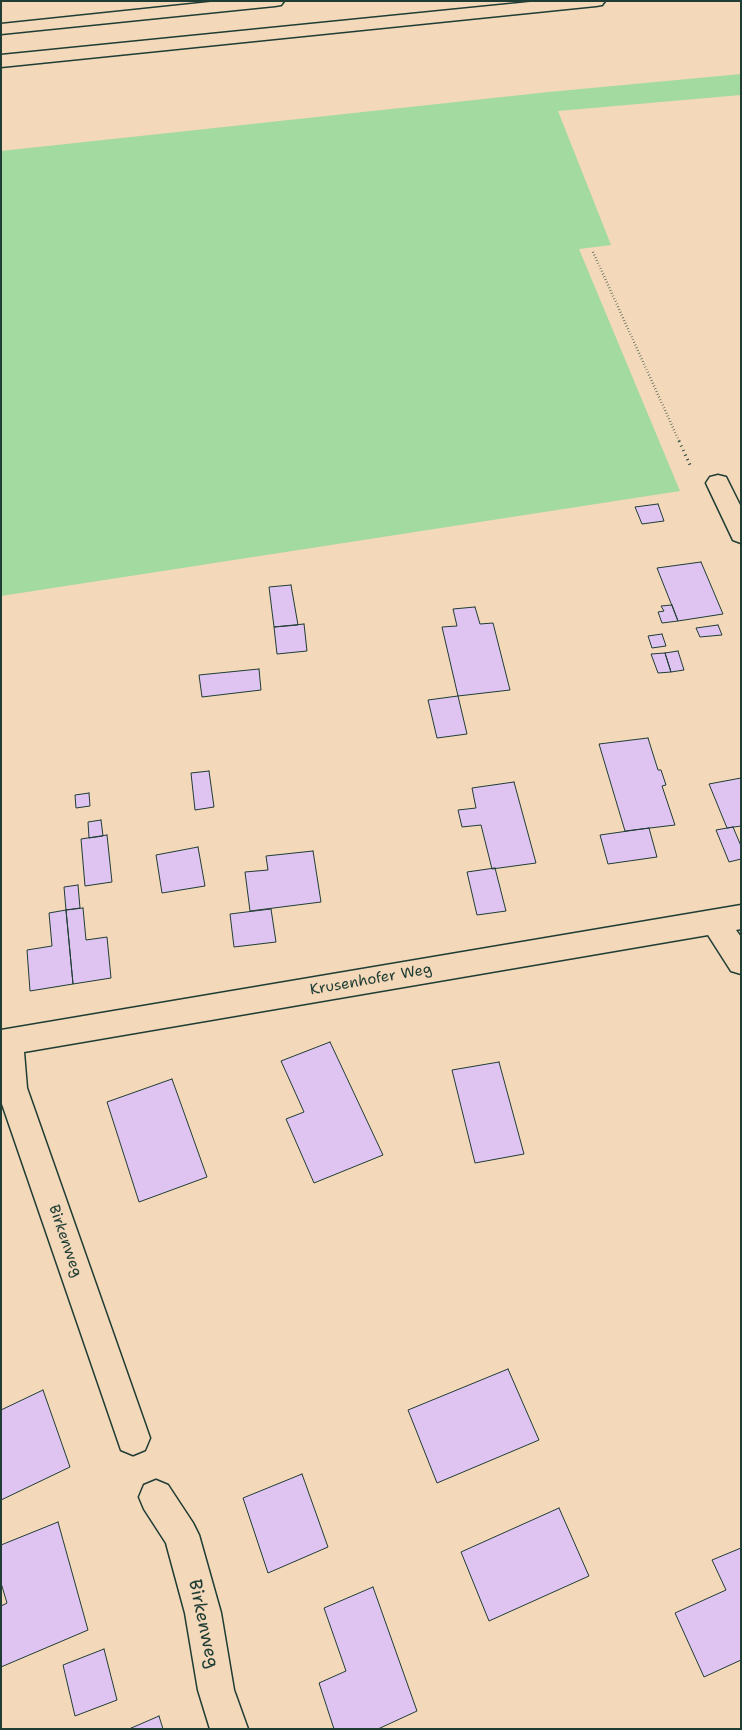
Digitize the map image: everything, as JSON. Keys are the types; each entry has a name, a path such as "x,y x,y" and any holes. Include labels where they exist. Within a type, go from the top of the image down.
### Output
{"main road":[{"path":"1,29 275,1"},
{"path":"1,61 596,1"},
{"path":"718,483 741,534"},
{"path":"728,919 741,962"},
{"name":"Krusenhofer Weg","path":"5,1043 728,919"},
{"name":"Birkenweg","path":"5,1043 12,1088 132,1438"},
{"name":"Birkenweg","path":"156,1497 181,1535 203,1613 216,1690 228,1729"}],"path":[{"path":"593,252 697,481 718,483"}],"green space":[{"path":"741,74 741,95 558,111 611,245 579,249 680,491 1,596 1,151 549,92"}],"building":[{"path":"658,504 664,521 642,524 635,507"},
{"path":"701,562 723,614 678,621 657,568"},
{"path":"291,585 298,625 274,627 269,587"},
{"path":"672,605 678,621 662,623 658,612 664,611 661,606"},
{"path":"475,607 480,624 493,623 510,690 458,696 442,627 457,626 453,609"},
{"path":"304,624 307,651 277,654 274,627"},
{"path":"718,625 722,635 700,637 696,628"},
{"path":"662,634 666,646 652,648 648,636"},
{"path":"678,651 684,670 671,672 665,653"},
{"path":"665,653 671,672 658,673 651,654"},
{"path":"259,669 261,690 202,697 199,675"},
{"path":"458,696 467,734 437,738 428,700"},
{"path":"648,738 658,770 661,770 666,785 662,786 675,825 625,831 599,744"},
{"path":"209,771 214,807 195,810 191,773"},
{"path":"741,778 741,826 727,828 709,784"},
{"path":"514,782 536,863 492,869 481,825 462,827 458,810 476,808 472,788"},
{"path":"89,793 90,806 76,808 75,795"},
{"path":"101,820 103,836 89,838 88,822"},
{"path":"733,827 741,846 741,859 729,862 716,830"},
{"path":"649,828 657,857 608,864 600,835"},
{"path":"107,835 112,882 85,886 81,839"},
{"path":"198,847 205,886 162,893 156,855"},
{"path":"313,851 321,902 250,911 245,872 268,870 266,856"},
{"path":"495,868 506,911 477,915 467,872"},
{"path":"78,885 80,908 66,910 64,887"},
{"path":"83,908 86,940 107,937 111,978 73,984 66,910"},
{"path":"271,909 276,942 234,947 230,914"},
{"path":"66,910 73,984 30,991 27,950 52,946 49,913"},
{"path":"330,1042 383,1155 314,1183 286,1119 304,1112 281,1061"},
{"path":"499,1062 524,1154 475,1163 452,1070"},
{"path":"172,1079 207,1177 139,1202 107,1102"},
{"path":"508,1369 539,1440 437,1483 408,1410"},
{"path":"43,1390 70,1467 1,1500 1,1410"},
{"path":"302,1474 328,1547 268,1573 243,1498"},
{"path":"559,1508 589,1576 489,1621 461,1552"},
{"path":"58,1522 88,1630 1,1667 1,1606 7,1603 1,1583 1,1545"},
{"path":"741,1548 741,1660 704,1677 675,1613 726,1590 712,1560"},
{"path":"373,1587 417,1711 378,1729 334,1729 319,1683 346,1671 324,1608"},
{"path":"104,1649 117,1700 75,1716 63,1665"},
{"path":"159,1716 163,1729 129,1729"}]}
